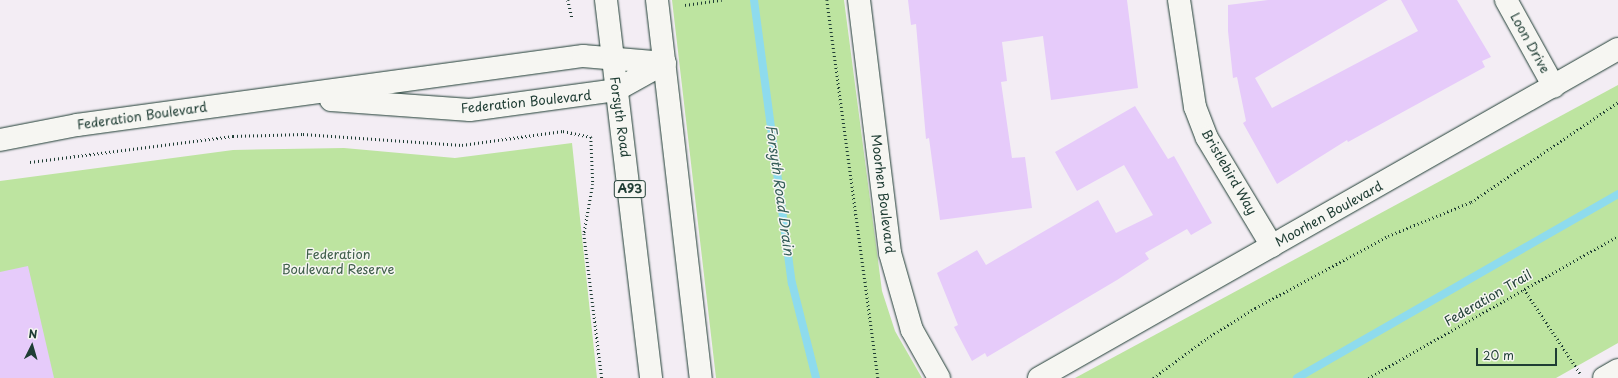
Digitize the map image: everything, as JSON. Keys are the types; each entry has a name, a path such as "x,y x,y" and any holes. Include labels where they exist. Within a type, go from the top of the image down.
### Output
{"main road":[{"name":"Forsyth Road","path":"606,0 651,378"},
{"path":"657,0 701,378"},
{"name":"Moorhen Boulevard","path":"859,0 890,253 912,330 939,378"},
{"name":"Bristlebird Way","path":"1179,0 1194,107 1207,138 1272,246"},
{"name":"Loon Drive","path":"1506,0 1554,87"},
{"name":"Moorhen Boulevard","path":"1040,378 1554,87 1618,49"},
{"name":"Federation Boulevard","path":"0,140 77,124 583,56 612,56 665,63"},
{"name":"Federation Boulevard","path":"284,96 470,110 616,90 665,63"},
{"path":"1604,378 1618,370"}],"path":[{"path":"568,0 572,18"},
{"path":"685,4 722,0"},
{"path":"827,0 878,378"},
{"path":"1154,378 1207,338 1255,308 1388,236 1471,202 1618,102"},
{"path":"21,163 233,136 303,134 462,145 563,131 591,137 593,184 584,234 602,378"},
{"name":"Federation Trail","path":"1368,378 1618,236"},
{"path":"1524,289 1583,378"}],"green space":[{"path":"672,0 844,0 882,291 895,331 922,378 716,378"},
{"path":"1618,85 1618,343 1556,378 1075,378"},
{"name":"Federation Boulevard Reserve","path":"572,143 597,378 0,378 0,181 233,150 344,148 455,158"}],"building":[{"path":"908,0 1127,0 1138,88 1051,100 1043,36 1002,42 1007,81 1001,82 1012,158 1025,157 1032,208 940,220 929,138 926,139 916,24 911,25"},
{"path":"1268,0 1388,0 1255,78 1272,108 1418,31 1401,0 1457,0 1491,57 1482,61 1485,67 1348,142 1347,140 1277,184 1243,123 1246,121 1237,77 1233,78 1228,31 1228,5"},
{"path":"1135,106 1168,159 1174,156 1212,223 1191,235 1187,229 1145,253 1149,259 1117,280 987,357 985,353 972,361 954,327 958,325 937,273 977,250 986,265 1098,200 1116,233 1153,215 1124,165 1077,191 1055,152"},
{"path":"28,266 54,378 0,378 0,272"}],"waterway":[{"name":"Forsyth Road Drain","path":"754,0 792,283 816,378"},
{"path":"1297,378 1618,194"}]}
